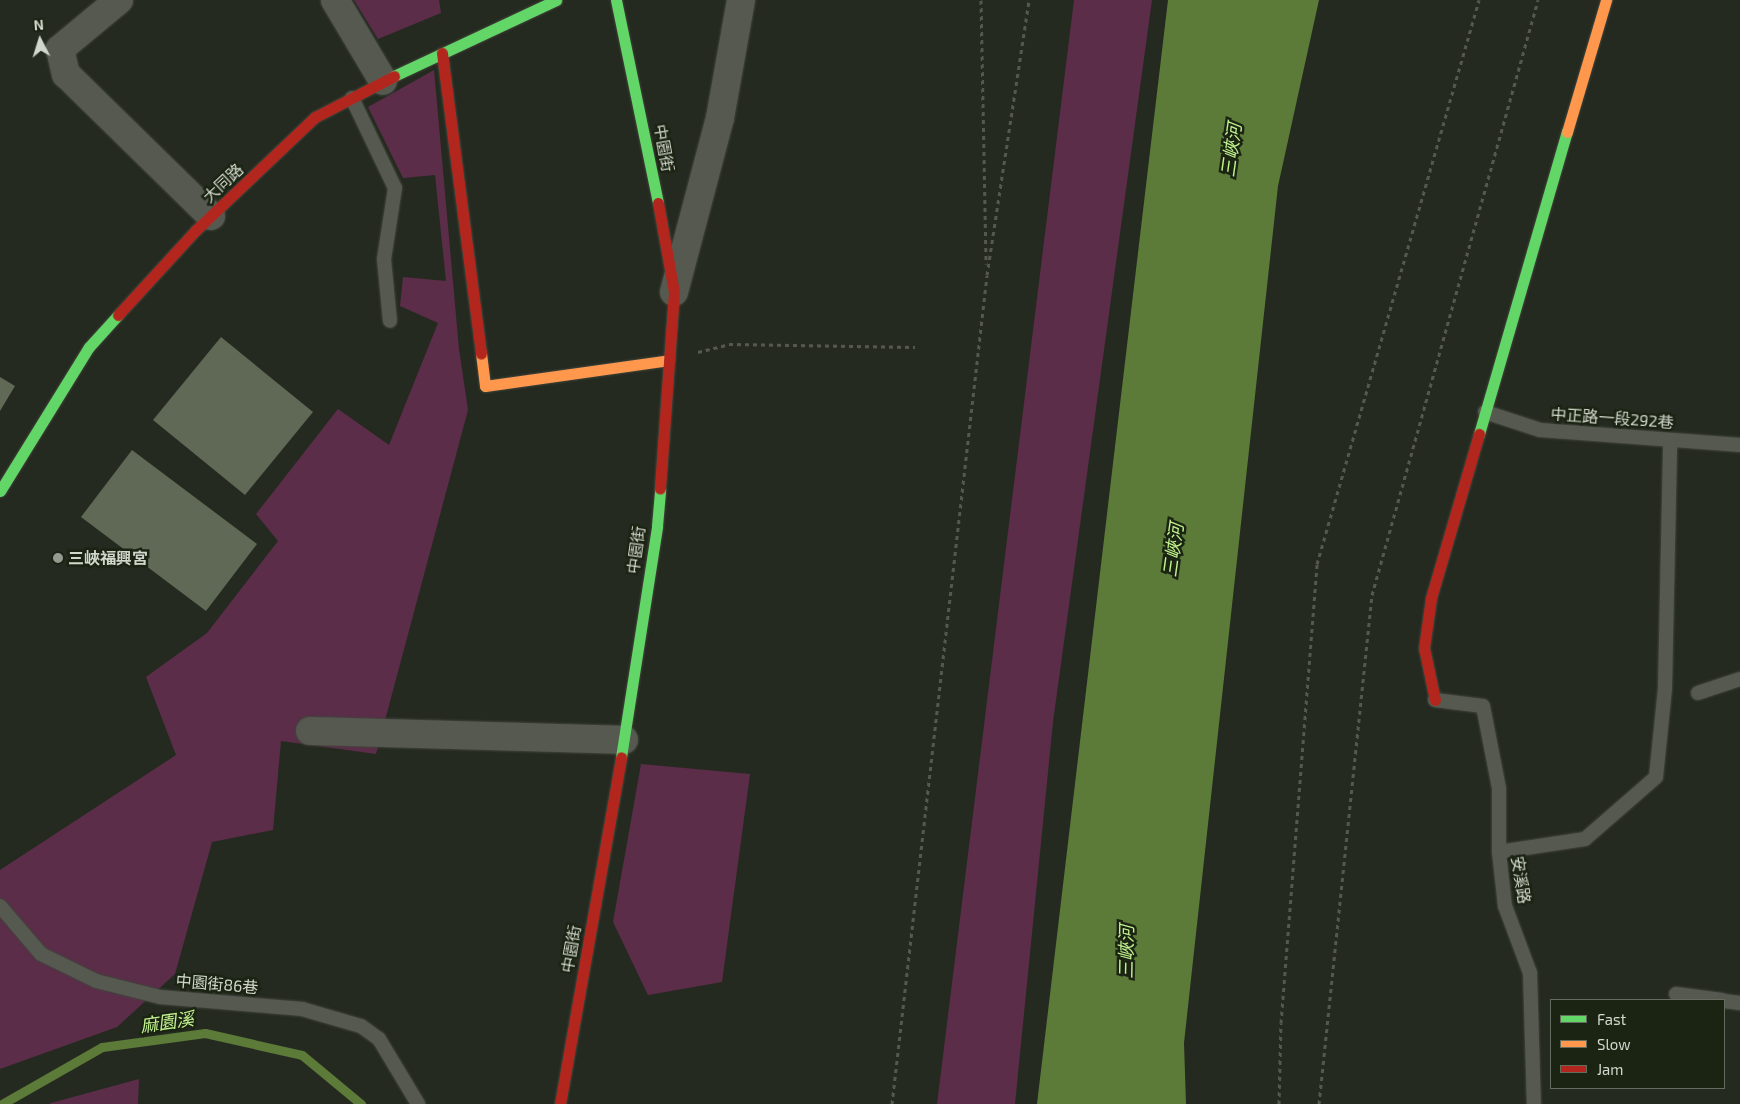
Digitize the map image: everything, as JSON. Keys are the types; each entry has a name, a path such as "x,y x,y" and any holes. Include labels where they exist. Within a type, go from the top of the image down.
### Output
{"street":[{"path":"119,0 60,49 66,74 211,216"},
{"path":"335,0 383,80"},
{"name":"大同路","path":"2,485 89,347 211,216 316,117 383,80 556,0"},
{"name":"中園街","path":"560,1104 624,740 657,526 674,292 638,95 616,0"},
{"path":"674,292 720,118 741,0"},
{"path":"1435,700 1424,648 1431,598 1606,0"},
{"path":"442,53 485,386 669,360"},
{"path":"310,730 624,740"}],"lane":[{"path":"352,98 395,188 384,259 390,321"},
{"name":"中正路一段292巷","path":"1485,412 1540,430 1740,446"},
{"path":"1498,852 1585,839 1656,777 1665,688 1670,440"},
{"path":"1698,693 1740,679"},
{"name":"安溪路","path":"1435,700 1482,706 1499,788 1498,852 1505,906 1530,973 1534,1104"},
{"name":"中園街86巷","path":"0,906 41,954 96,981 160,997 302,1009 361,1026 379,1039 418,1104"},
{"path":"1676,994 1715,999"},
{"path":"1725,1000 1740,1003"}],"path":[{"path":"981,0 987,275"},
{"path":"892,1104 987,275 1028,0"},
{"path":"1279,1104 1281,1023 1317,564 1479,0"},
{"path":"1319,1104 1372,595 1538,0"},
{"path":"669,360 729,344 915,347"}],"shaded area":[{"path":"354,0 439,0 441,13 378,39"},
{"path":"1074,0 1152,0 1053,722 1015,1104 937,1104"},
{"path":"434,70 459,349 468,410 376,754 281,741 273,830 212,842 175,974 117,1027 0,1069 0,870 176,755 146,677 207,633 278,541 256,514 338,409 389,445 438,323 400,306 403,277 446,281 435,175 403,178 368,107"},
{"path":"641,764 750,774 722,982 648,995 613,922"},
{"path":"139,1079 138,1104 49,1104 51,1103"}],"water":[{"name":"三峽河","path":"1168,0 1319,0 1278,186 1184,1043 1186,1104 1037,1104"}],"building":[{"path":"221,337 313,412 245,495 153,420"},
{"path":"0,377 15,386 0,411"},
{"path":"132,450 257,544 206,611 81,517"}],"waterway":[{"name":"麻園溪","path":"2,1104 102,1047 205,1033 302,1055 361,1104"}],"traffic: fast":[{"path":"394,76 556,0"},
{"path":"616,0 658,203"},
{"path":"1479,434 1567,132"},
{"path":"0,491 89,347 118,315"},
{"path":"621,757 657,526 660,489"}],"traffic: slow":[{"path":"1567,132 1606,0"},
{"path":"481,353 485,386 669,360"}],"traffic: jam":[{"path":"442,53 481,353"},
{"path":"118,315 196,230 315,117 394,76"},
{"path":"658,203 674,292 660,489"},
{"path":"1435,700 1424,648 1431,598 1479,434"},
{"path":"560,1104 621,757"}],"place":[{"name":"三峽福興宮","path":"58,558"}]}
